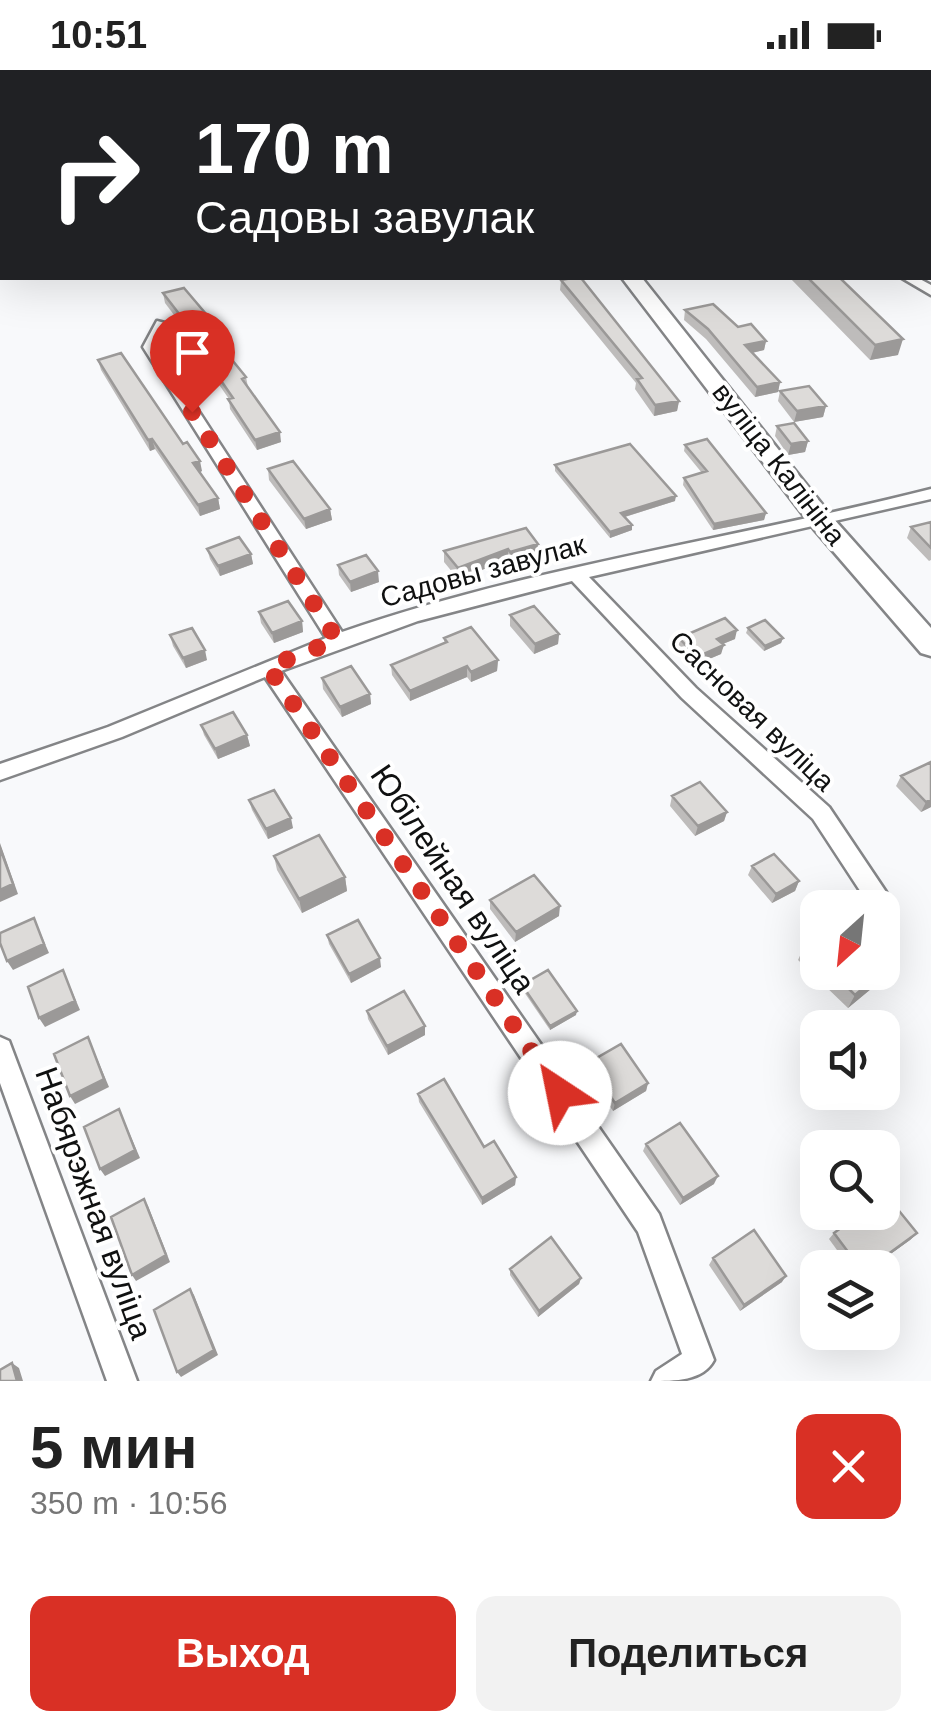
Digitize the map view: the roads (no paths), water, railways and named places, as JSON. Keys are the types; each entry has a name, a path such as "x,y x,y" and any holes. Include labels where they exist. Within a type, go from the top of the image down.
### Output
{"street":[{"name":"вуліца Калініна","path":"634,280 823,524 931,646"},
{"path":"162,324 150,347 337,640"},
{"name":"Садовы завулак","path":"0,772 114,732 337,640 413,616 575,573 823,524 931,494"},
{"name":"Сасновая вуліца","path":"575,573 689,694 821,814 872,890"},
{"name":"Юбілейная вуліца","path":"268,667 650,1224 699,1360 666,1381"},
{"name":"Набярэжная вуліца","path":"0,1049 122,1381"}]}
